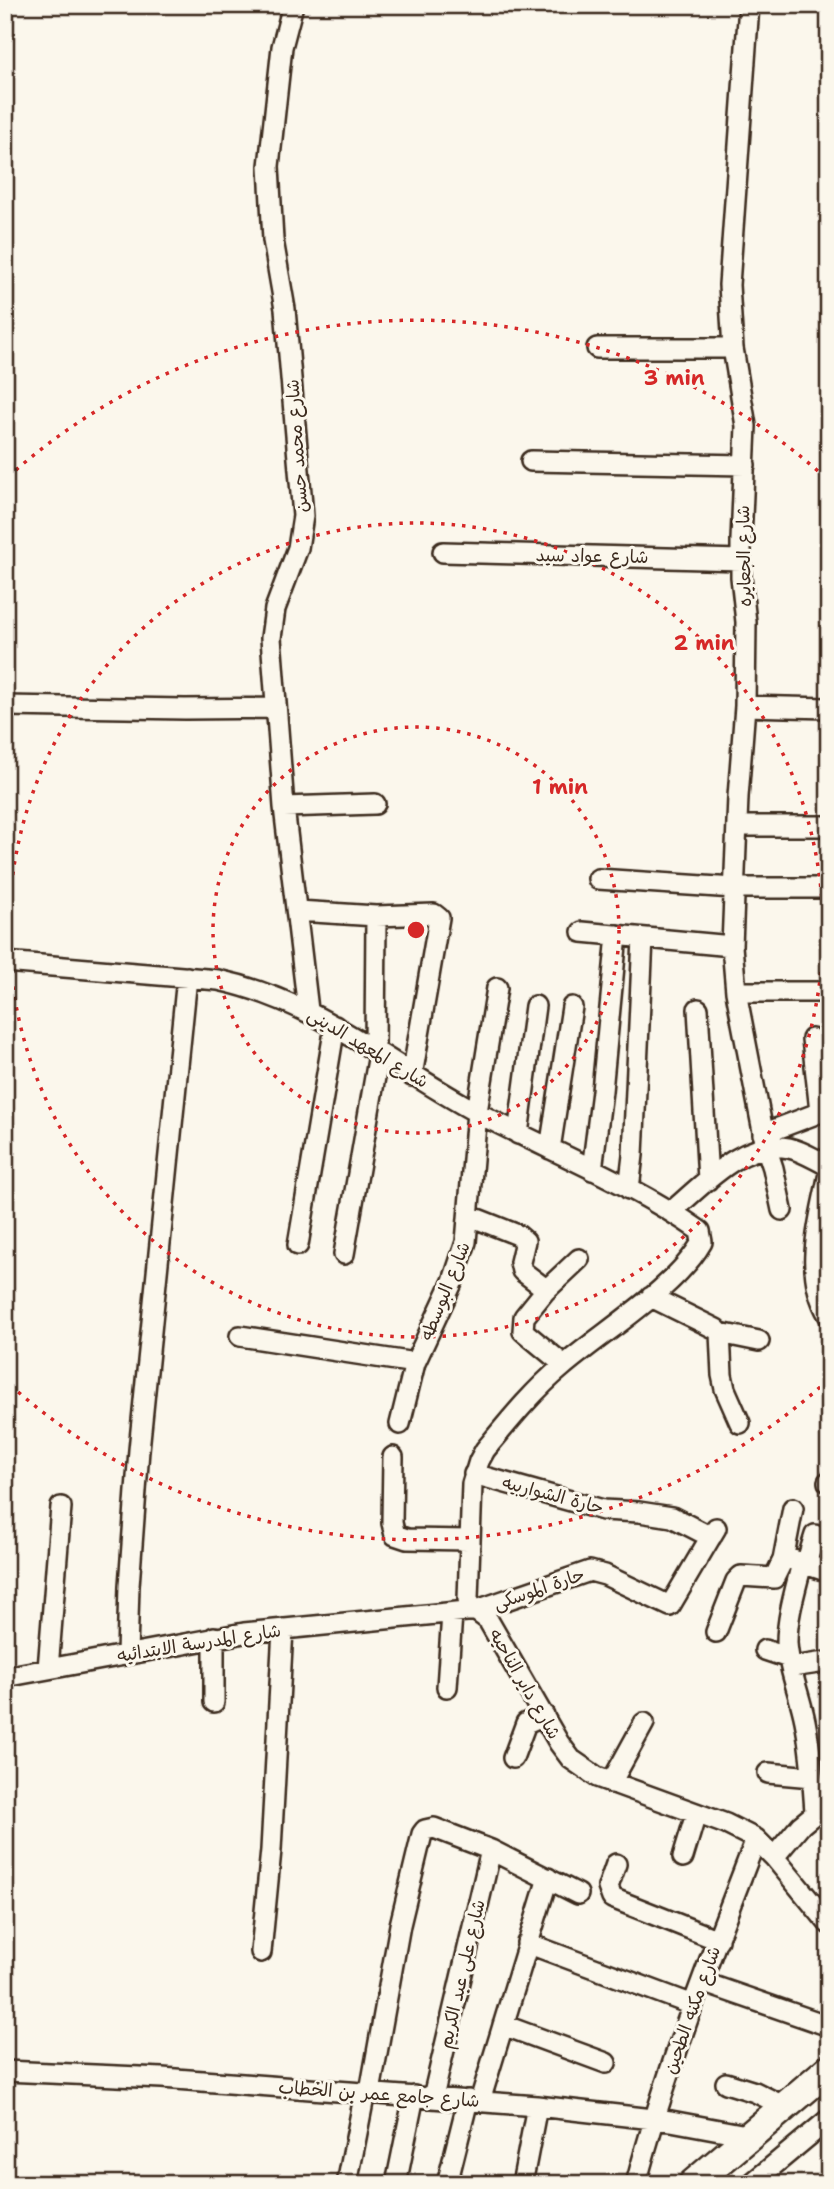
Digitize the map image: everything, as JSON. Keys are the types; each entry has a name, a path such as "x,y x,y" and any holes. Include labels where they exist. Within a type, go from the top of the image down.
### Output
{"main road":[{"path":"693,2184 829,2069"}],"street":[{"name":"شارع محمد حسن","path":"293,5 282,47 271,128 270,190 273,240 285,309 303,516 298,548 272,623 271,651 308,1010"},
{"name":"شارع الجعايره","path":"749,5 729,285 733,348 746,426 741,560 746,622 745,706 732,946 736,992 764,1141 782,1210"},
{"path":"597,348 733,348"},
{"path":"531,461 745,465"},
{"name":"شارع عواد سيد","path":"443,552 741,560"},
{"path":"5,706 276,708"},
{"path":"745,706 829,708"},
{"path":"285,807 374,804"},
{"path":"737,826 829,826"},
{"path":"598,879 734,888 829,888"},
{"path":"298,911 376,916 434,914 439,918 412,1076"},
{"path":"344,1254 377,1053 376,916"},
{"path":"582,932 732,946"},
{"path":"592,1170 617,935"},
{"path":"629,1189 643,938"},
{"name":"شارع المعهد الدينى","path":"5,962 187,977 242,985 286,1000 335,1026 412,1076 518,1134 672,1211 700,1231"},
{"path":"127,1654 138,1464 187,977"},
{"name":"شارع البوسطه","path":"400,1424 415,1363 460,1262 470,1216 477,1112 497,988"},
{"path":"736,992 829,992"},
{"path":"518,1134 535,1006"},
{"path":"550,1149 572,1007"},
{"path":"698,1009 708,1180"},
{"path":"298,1245 335,1026"},
{"path":"672,1211 708,1180 764,1141 824,1110 811,1040"},
{"path":"764,1141 792,1148 829,1166"},
{"path":"829,1173 813,1259 815,1283 829,1316"},
{"path":"470,1216 522,1237 526,1246 520,1262 522,1271 545,1291"},
{"name":"شارع داير الناحيه","path":"700,1231 702,1242 688,1262 650,1297 546,1380 485,1450 474,1474 468,1599 472,1608 488,1620 559,1743 571,1759 590,1773 611,1783 741,1830 756,1839 829,1924"},
{"path":"564,1364 523,1331 524,1317 545,1291 579,1259"},
{"path":"650,1297 720,1333 759,1341"},
{"path":"720,1333 725,1389 740,1423"},
{"path":"240,1336 415,1363"},
{"path":"393,1457 392,1523 395,1535 407,1539 470,1539"},
{"name":"حارة الشواربيه","path":"474,1474 603,1510 672,1517 714,1532"},
{"path":"48,1669 61,1507"},
{"path":"774,1857 822,1807 812,1777 806,1723 790,1662 788,1634 797,1562 793,1508"},
{"name":"حارة الموسكى","path":"477,1610 590,1571 604,1574 670,1606 714,1532"},
{"path":"716,1632 738,1578 744,1575 774,1578 797,1562 815,1535"},
{"path":"797,1562 829,1572"},
{"name":"شارع المدرسة الابتدائيه","path":"5,1677 214,1637 477,1610"},
{"path":"447,1687 452,1614"},
{"path":"261,1952 272,1837 283,1629"},
{"path":"214,1637 214,1702"},
{"path":"765,1650 790,1662 825,1662"},
{"path":"513,1758 526,1723 544,1715"},
{"path":"611,1783 644,1723"},
{"path":"768,1773 812,1777"},
{"path":"682,1857 696,1814"},
{"path":"346,2184 368,2092 400,1925 425,1830 433,1828 491,1850 578,1894"},
{"name":"شارع مكنه الطحين","path":"636,2184 653,2118 756,1839"},
{"name":"شارع على عبد الكريم","path":"424,2097 491,1850"},
{"path":"616,1864 608,1887 612,1898 718,1940"},
{"path":"447,2184 503,2025 548,1878"},
{"path":"527,1943 693,2005"},
{"path":"702,1982 829,2026"},
{"path":"503,2025 606,2063"},
{"name":"شارع جامع عمر بن الخطاب","path":"5,2071 162,2078 537,2106 653,2118 752,2136"},
{"path":"726,2083 755,2092 785,2107"},
{"path":"396,2184 424,2097"},
{"path":"522,2184 537,2106"},
{"path":"751,2184 829,2119"}]}
